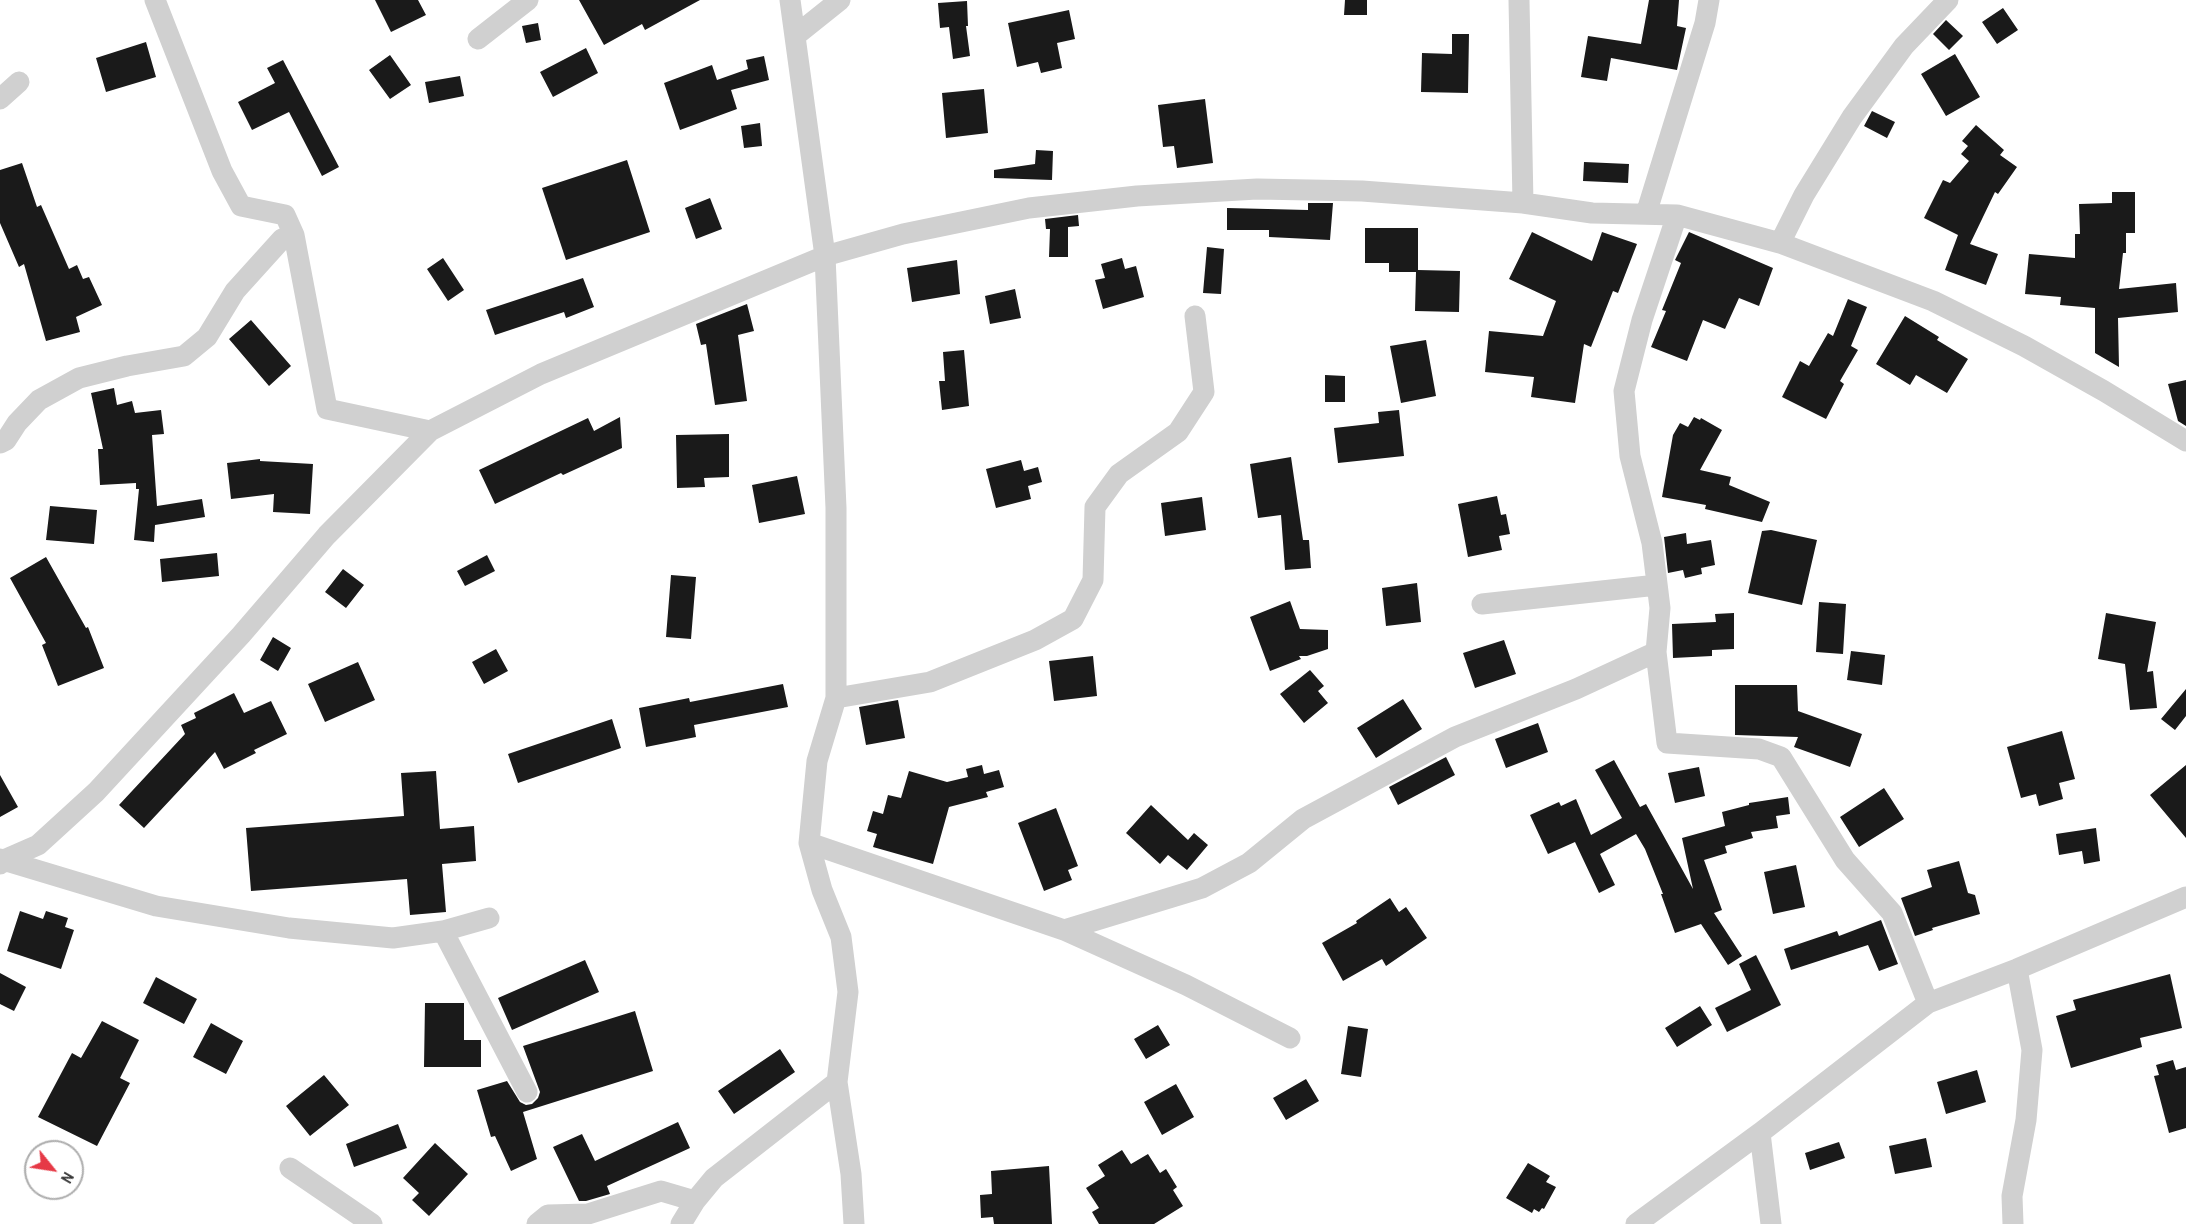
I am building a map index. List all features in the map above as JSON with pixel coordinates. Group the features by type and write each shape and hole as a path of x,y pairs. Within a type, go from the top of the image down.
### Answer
{"street":[{"path":"155,0 222,171 236,197 242,206 285,216 294,236 327,410 430,431"},
{"path":"478,39 528,0"},
{"path":"790,0 825,256 836,507 836,698 817,761 809,843 822,890 842,936 848,992 837,1082 851,1174 854,1224"},
{"path":"795,36 840,0"},
{"path":"1519,0 1523,203"},
{"path":"1646,214 1705,23 1709,0"},
{"path":"1780,243 1804,195 1852,117 1904,46 1948,0"},
{"path":"0,99 19,82"},
{"path":"2,861 38,845 96,792 241,635 327,535 430,431 541,374 825,256 903,234 1029,208 1137,196 1257,189 1362,191 1523,203 1592,213 1677,215 1780,243 1933,302 2024,346 2186,441"},
{"path":"1677,215 1642,320 1624,391 1630,456 1652,543 1660,608 1656,652 1667,742 1759,749 1781,757 1845,860 1892,913 1928,1003"},
{"path":"0,443 6,440 17,423 39,400 79,378 126,366 184,356 207,337 235,291 282,239 294,236"},
{"path":"836,698 930,682 1035,640 1073,619 1093,579 1095,507 1119,474 1178,432 1204,392 1195,316"},
{"path":"1482,604 1657,585"},
{"path":"1064,930 1202,888 1249,863 1303,819 1455,737 1576,689 1656,652"},
{"path":"809,843 1064,930 1186,985 1290,1038"},
{"path":"2,861 156,906 288,928 393,938 443,931 489,918"},
{"path":"1636,1224 1760,1133 1928,1003 2017,969 2186,897"},
{"path":"443,931 527,1092"},
{"path":"2013,1224 2012,1196 2026,1120 2032,1050 2017,969"},
{"path":"681,1224 694,1201 714,1178 837,1082"},
{"path":"1760,1133 1771,1224"},
{"path":"290,1168 372,1224"},
{"path":"537,1224 548,1215 588,1215 661,1191 694,1201"}],"building":[{"path":"375,0 418,0 426,15 391,32"},
{"path":"579,0 700,0 645,30 642,24 604,45"},
{"path":"1345,0 1367,0 1367,15 1344,15"},
{"path":"1649,0 1679,0 1677,26 1686,28 1677,70 1611,58 1607,81 1581,77 1588,36 1641,44"},
{"path":"967,1 968,26 966,26 970,56 953,59 949,27 940,28 938,3"},
{"path":"2003,8 2018,30 1997,44 1982,22"},
{"path":"1069,10 1075,39 1057,43 1062,68 1041,73 1038,62 1017,67 1008,23"},
{"path":"1946,20 1963,36 1949,50 1933,34"},
{"path":"538,23 541,40 526,43 522,26"},
{"path":"1452,34 1469,34 1468,93 1421,92 1422,53 1452,54"},
{"path":"146,42 156,77 106,92 96,58"},
{"path":"586,48 598,73 553,97 540,72"},
{"path":"1955,54 1980,97 1946,116 1921,74"},
{"path":"390,55 411,85 390,99 369,70"},
{"path":"764,56 769,80 731,90 737,109 680,130 664,83 712,65 717,80 748,69 746,60"},
{"path":"283,60 339,167 322,176 289,112 252,130 238,102 275,83 267,68"},
{"path":"460,76 464,96 429,103 425,82"},
{"path":"984,89 988,133 946,138 942,93"},
{"path":"1205,99 1213,163 1177,168 1174,146 1163,147 1158,105"},
{"path":"1872,111 1895,122 1887,138 1864,126"},
{"path":"760,123 762,146 744,148 741,126"},
{"path":"1976,125 2004,150 2000,155 2017,167 1998,194 1995,192 1970,244 1998,254 1986,285 1945,270 1958,235 1924,218 1943,180 1950,183 1969,161 1961,154 1968,146 1962,141"},
{"path":"1036,150 1053,151 1052,180 994,178 994,170 1035,164"},
{"path":"627,160 650,232 566,260 542,188"},
{"path":"1584,162 1629,164 1628,183 1583,181"},
{"path":"22,163 37,207 41,205 69,269 77,265 83,279 89,277 102,305 76,317 80,332 46,341 24,264 19,267 0,223 0,170"},
{"path":"2112,192 2135,192 2135,233 2126,233 2126,253 2123,253 2119,289 2176,283 2178,312 2118,318 2119,367 2095,353 2095,308 2060,305 2061,297 2025,294 2029,254 2075,258 2075,234 2080,234 2079,204 2112,203"},
{"path":"710,198 722,229 696,239 685,208"},
{"path":"1308,203 1333,203 1330,240 1269,237 1269,230 1227,230 1227,208 1308,210"},
{"path":"1078,215 1079,226 1068,227 1068,257 1049,257 1050,229 1046,229 1045,219"},
{"path":"1365,228 1418,228 1418,270 1460,271 1459,312 1415,311 1416,272 1389,272 1389,263 1365,263"},
{"path":"1532,232 1592,261 1602,232 1637,244 1618,293 1613,291 1591,347 1584,344 1575,403 1531,397 1534,377 1485,372 1489,331 1543,336 1556,301 1509,279"},
{"path":"1689,232 1773,268 1759,306 1739,298 1725,329 1703,320 1687,361 1651,347 1666,311 1662,310 1681,263 1675,260"},
{"path":"1207,247 1224,249 1221,294 1203,293"},
{"path":"443,258 464,290 448,301 427,269"},
{"path":"1122,258 1125,269 1136,266 1144,297 1103,309 1095,280 1105,278 1101,264"},
{"path":"957,260 960,294 912,302 907,268"},
{"path":"583,278 594,307 566,318 564,312 495,335 486,310"},
{"path":"1015,289 1021,318 990,324 985,296"},
{"path":"1848,299 1867,307 1851,346 1858,350 1840,381 1844,384 1826,419 1782,397 1800,361 1809,366 1828,333 1833,336"},
{"path":"747,304 754,331 738,335 747,401 715,405 706,344 701,345 696,324"},
{"path":"1905,316 1939,337 1937,340 1968,359 1947,393 1916,375 1910,385 1876,364"},
{"path":"251,320 291,366 269,386 229,339"},
{"path":"1426,340 1436,396 1401,403 1390,346"},
{"path":"964,350 969,406 942,410 939,381 945,381 943,352"},
{"path":"1325,375 1345,376 1345,402 1325,402"},
{"path":"2186,380 2186,426 2178,421 2168,384"},
{"path":"114,388 117,405 132,401 135,413 161,410 164,434 152,435 157,506 202,499 205,517 155,525 154,542 134,540 139,489 136,489 136,483 100,485 98,449 103,449 91,393"},
{"path":"1399,410 1404,456 1338,463 1334,428 1379,423 1378,412"},
{"path":"620,417 622,448 495,504 479,470 588,418 594,431"},
{"path":"1694,417 1700,420 1701,418 1722,430 1700,470 1731,477 1729,485 1770,502 1762,522 1705,509 1706,505 1662,497 1673,435 1680,423 1688,427"},
{"path":"729,434 729,477 704,478 705,487 677,488 676,435"},
{"path":"1291,457 1303,540 1309,540 1311,568 1285,570 1281,515 1258,518 1250,464"},
{"path":"260,459 260,461 313,464 310,514 273,512 274,494 231,499 227,463"},
{"path":"1021,460 1024,471 1038,467 1042,482 1028,486 1031,499 996,508 986,469"},
{"path":"797,476 805,514 759,523 752,485"},
{"path":"1497,496 1501,515 1506,514 1510,534 1499,536 1502,550 1468,557 1458,504"},
{"path":"1202,497 1206,530 1165,536 1161,503"},
{"path":"50,506 97,510 94,544 46,540"},
{"path":"1771,530 1817,540 1802,605 1748,593 1762,531"},
{"path":"1686,533 1687,544 1711,540 1715,565 1701,568 1702,574 1685,578 1683,570 1668,573 1664,537"},
{"path":"217,553 219,576 162,582 160,559"},
{"path":"487,555 495,571 465,586 457,571"},
{"path":"46,557 86,628 88,627 104,668 58,686 42,645 46,643 10,578"},
{"path":"343,569 364,585 346,608 325,592"},
{"path":"671,575 696,577 691,639 666,637"},
{"path":"1417,583 1421,622 1386,626 1382,588"},
{"path":"1290,601 1300,629 1328,630 1328,649 1307,656 1299,656 1301,659 1270,671 1250,617"},
{"path":"1819,602 1846,604 1843,654 1816,652"},
{"path":"1734,613 1734,649 1712,650 1712,656 1673,658 1672,624 1716,622 1715,614"},
{"path":"2106,613 2156,622 2147,672 2153,671 2157,708 2130,710 2125,664 2098,659"},
{"path":"273,637 291,648 278,671 260,660"},
{"path":"1504,640 1516,674 1475,688 1463,653"},
{"path":"496,649 508,671 484,684 472,662"},
{"path":"1851,651 1885,655 1882,685 1847,680"},
{"path":"1093,656 1097,696 1054,701 1049,661"},
{"path":"358,662 375,700 325,722 308,684"},
{"path":"1310,670 1324,686 1318,691 1328,703 1304,723 1280,694"},
{"path":"783,684 788,707 694,725 696,737 646,747 639,708 689,698 690,702"},
{"path":"1735,685 1797,685 1798,711 1862,734 1850,767 1794,747 1798,737 1735,735"},
{"path":"2186,689 2186,716 2175,730 2161,719"},
{"path":"234,693 244,713 271,701 287,734 254,750 256,753 224,769 215,752 144,828 119,805 185,734 181,725 196,718 194,713"},
{"path":"1403,699 1422,729 1376,758 1357,728"},
{"path":"898,700 905,738 866,745 859,707"},
{"path":"612,719 621,748 518,783 508,754"},
{"path":"1538,723 1548,752 1506,768 1495,739"},
{"path":"2062,731 2075,779 2059,783 2063,799 2039,806 2036,794 2021,798 2007,747"},
{"path":"1446,757 1455,775 1398,805 1389,787"},
{"path":"1614,760 1640,807 1646,804 1693,889 1682,838 1725,826 1722,812 1749,805 1749,803 1788,797 1790,814 1776,816 1778,828 1751,832 1753,838 1725,846 1727,853 1704,860 1722,910 1714,913 1742,956 1728,965 1701,924 1675,933 1661,894 1663,894 1645,849 1636,834 1600,854 1615,885 1599,893 1575,842 1548,854 1530,815 1559,802 1561,806 1576,799 1591,835 1622,818 1595,770"},
{"path":"982,765 984,774 999,770 1004,787 986,792 988,797 949,807 933,864 873,847 877,834 867,831 873,811 883,814 888,795 901,798 909,771 947,782 968,777 966,769"},
{"path":"2186,765 2186,838 2150,795"},
{"path":"1699,767 1705,796 1675,803 1668,773"},
{"path":"436,771 440,829 474,826 476,861 442,864 446,912 410,915 407,879 251,891 246,828 404,816 401,773"},
{"path":"0,775 18,807 0,817"},
{"path":"1884,788 1904,819 1859,847 1840,817"},
{"path":"1151,805 1188,840 1194,833 1208,845 1187,870 1168,855 1160,864 1126,833"},
{"path":"1056,808 1078,866 1068,870 1072,880 1044,891 1018,823"},
{"path":"2096,828 2100,861 2084,864 2082,851 2059,855 2056,834"},
{"path":"1959,861 1968,893 1975,895 1980,914 1932,928 1933,930 1915,936 1901,898 1932,887 1927,870"},
{"path":"1796,865 1805,907 1773,914 1764,872"},
{"path":"1390,898 1399,912 1406,907 1427,938 1386,966 1382,959 1343,981 1322,943 1357,923 1356,921"},
{"path":"20,911 43,919 46,911 68,918 65,927 74,930 61,969 7,951"},
{"path":"1881,920 1898,964 1879,971 1868,945 1791,970 1784,949 1837,931 1839,936"},
{"path":"1756,955 1781,1005 1727,1032 1715,1008 1751,990 1739,964"},
{"path":"585,960 599,992 512,1030 498,998"},
{"path":"0,973 26,987 14,1011 0,1004"},
{"path":"2170,974 2182,1028 2140,1038 2142,1047 2071,1068 2056,1016 2076,1010 2073,1000"},
{"path":"156,977 197,999 184,1024 143,1003"},
{"path":"425,1003 464,1003 464,1040 481,1040 481,1067 424,1067"},
{"path":"1700,1006 1712,1025 1677,1047 1665,1028"},
{"path":"635,1011 653,1071 523,1112 537,1159 511,1171 495,1136 491,1137 477,1090 507,1081 520,1102 526,1105 532,1104 540,1092 523,1046"},
{"path":"102,1021 139,1040 120,1078 130,1083 97,1146 38,1117 72,1053 81,1058"},
{"path":"211,1023 243,1041 226,1074 193,1057"},
{"path":"1158,1025 1170,1045 1146,1059 1134,1039"},
{"path":"1348,1026 1368,1029 1361,1077 1341,1074"},
{"path":"780,1049 795,1072 734,1114 718,1091"},
{"path":"2173,1060 2176,1070 2186,1067 2186,1128 2169,1133 2154,1076 2159,1075 2156,1065"},
{"path":"1977,1070 1986,1102 1946,1114 1937,1082"},
{"path":"324,1075 349,1105 310,1136 286,1106"},
{"path":"1306,1079 1319,1101 1286,1120 1273,1098"},
{"path":"1176,1084 1194,1117 1162,1135 1144,1102"},
{"path":"678,1122 690,1148 607,1186 610,1194 586,1201 579,1201 553,1147 582,1134 595,1161"},
{"path":"398,1124 407,1148 354,1167 346,1144"},
{"path":"1926,1138 1932,1167 1895,1174 1889,1146"},
{"path":"1839,1142 1845,1158 1810,1170 1805,1153"},
{"path":"435,1143 468,1174 429,1216 412,1200 419,1193 403,1178"},
{"path":"1122,1150 1131,1164 1148,1154 1160,1173 1166,1169 1177,1187 1173,1190 1183,1206 1154,1224 1099,1224 1092,1212 1099,1208 1086,1188 1105,1176 1098,1165"},
{"path":"1528,1163 1550,1176 1546,1182 1556,1187 1544,1209 1542,1208 1539,1212 1534,1209 1532,1213 1506,1198"},
{"path":"1049,1166 1052,1224 994,1224 993,1217 981,1218 980,1195 992,1194 991,1171"}]}
